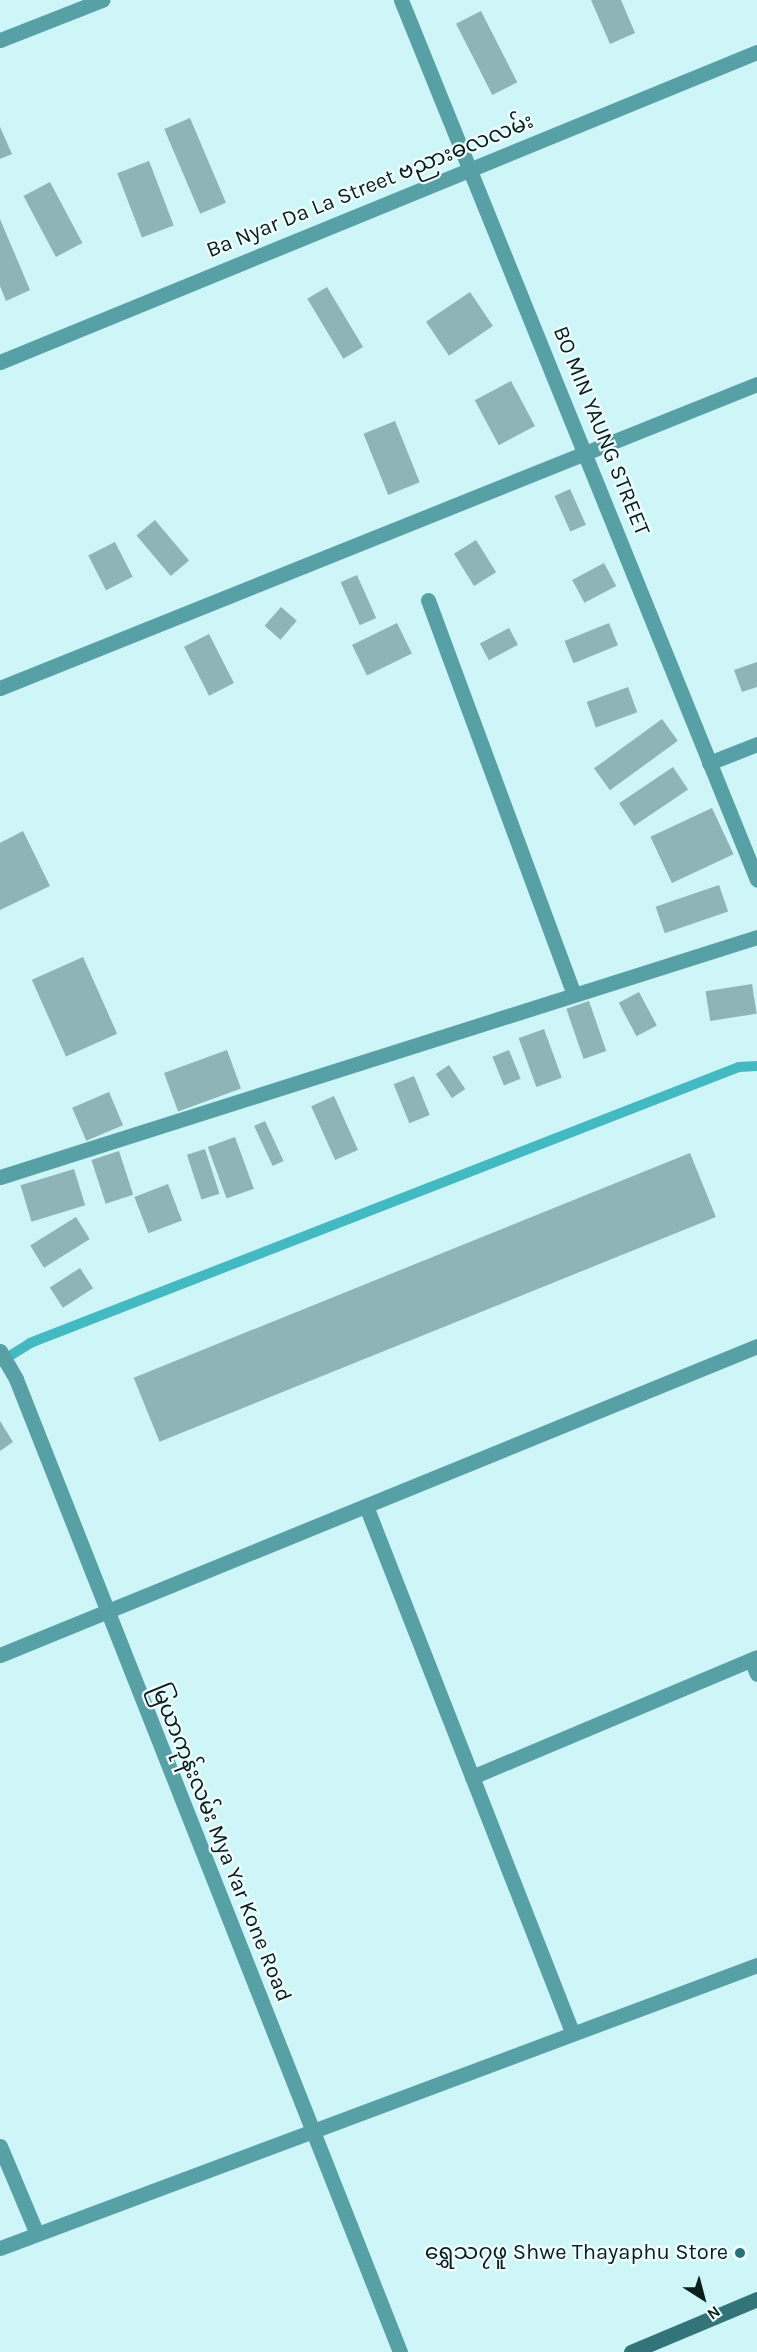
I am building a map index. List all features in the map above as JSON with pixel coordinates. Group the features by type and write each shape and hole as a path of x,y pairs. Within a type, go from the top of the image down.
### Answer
{"street":[{"name":"BO MIN YAUNG STREET","path":"401,0 473,168 757,880"},
{"path":"0,40 93,2"},
{"name":"Ba Nyar Da La Street ဗညားဓလလမ်း","path":"0,362 757,52"},
{"path":"0,688 757,384"},
{"path":"428,600 574,994"},
{"path":"709,763 757,744"},
{"path":"0,1177 757,937"},
{"path":"0,1655 757,1346"},
{"name":"မြယာကုန်းလမ်း Mya Yar Kone Road","path":"0,1351 16,1379 104,1613 400,2352"},
{"path":"366,1506 572,2032"},
{"path":"472,1777 755,1664"},
{"path":"0,2248 311,2128 757,1965"},
{"path":"0,2146 37,2234"},
{"path":"631,2352 757,2299"}],"building":[{"path":"591,0 621,0 635,33 610,44"},
{"path":"481,11 517,82 492,95 456,24"},
{"path":"190,118 226,203 200,214 164,129"},
{"path":"0,127 12,154 0,159"},
{"path":"149,161 174,225 142,238 117,173"},
{"path":"50,182 82,243 56,257 24,196"},
{"path":"0,219 30,290 6,301 0,286"},
{"path":"327,287 363,347 343,359 307,299"},
{"path":"470,292 493,326 449,356 426,322"},
{"path":"511,381 535,426 499,445 475,400"},
{"path":"395,421 420,482 388,495 363,434"},
{"path":"570,489 586,525 570,532 554,496"},
{"path":"155,520 189,561 171,576 137,535"},
{"path":"476,540 496,572 474,586 454,554"},
{"path":"115,542 133,577 106,590 88,556"},
{"path":"604,563 616,586 584,603 572,580"},
{"path":"357,575 376,618 360,625 341,582"},
{"path":"281,607 297,621 280,640 265,626"},
{"path":"397,623 412,654 367,675 352,645"},
{"path":"609,623 618,645 573,663 564,641"},
{"path":"509,628 518,645 489,660 480,643"},
{"path":"209,634 234,683 209,696 184,647"},
{"path":"757,662 757,687 742,692 734,670"},
{"path":"628,687 637,712 596,727 587,702"},
{"path":"662,719 678,741 610,790 594,768"},
{"path":"673,767 688,789 634,826 619,803"},
{"path":"712,808 734,854 672,883 650,837"},
{"path":"23,831 50,886 0,910 0,843"},
{"path":"719,885 728,911 665,933 656,907"},
{"path":"83,957 117,1034 66,1057 32,980"},
{"path":"752,984 757,1014 710,1021 706,991"},
{"path":"639,992 657,1026 637,1036 619,1003"},
{"path":"589,1001 606,1051 584,1059 566,1009"},
{"path":"544,1029 562,1078 536,1087 519,1038"},
{"path":"227,1050 241,1089 178,1111 164,1073"},
{"path":"509,1050 521,1079 504,1085 492,1057"},
{"path":"449,1065 465,1089 452,1098 436,1074"},
{"path":"414,1076 430,1115 409,1123 394,1084"},
{"path":"109,1092 123,1125 86,1141 72,1108"},
{"path":"334,1096 358,1150 335,1160 311,1106"},
{"path":"265,1121 284,1161 273,1166 254,1126"},
{"path":"235,1137 254,1189 227,1199 208,1147"},
{"path":"205,1149 220,1194 201,1200 187,1155"},
{"path":"119,1151 133,1195 106,1204 91,1160"},
{"path":"690,1153 716,1217 160,1442 134,1378"},
{"path":"74,1169 85,1205 32,1222 20,1185"},
{"path":"168,1184 182,1220 148,1233 134,1197"},
{"path":"76,1217 90,1239 44,1268 30,1246"},
{"path":"80,1268 93,1288 63,1308 50,1288"},
{"path":"0,1421 13,1442 0,1451"}],"waterway":[{"path":"0,1362 30,1343 739,1067 757,1066"}],"place":[{"name":"ရွှေသ၇ဖူ Shwe Thayaphu Store","path":"740,2253"}]}
